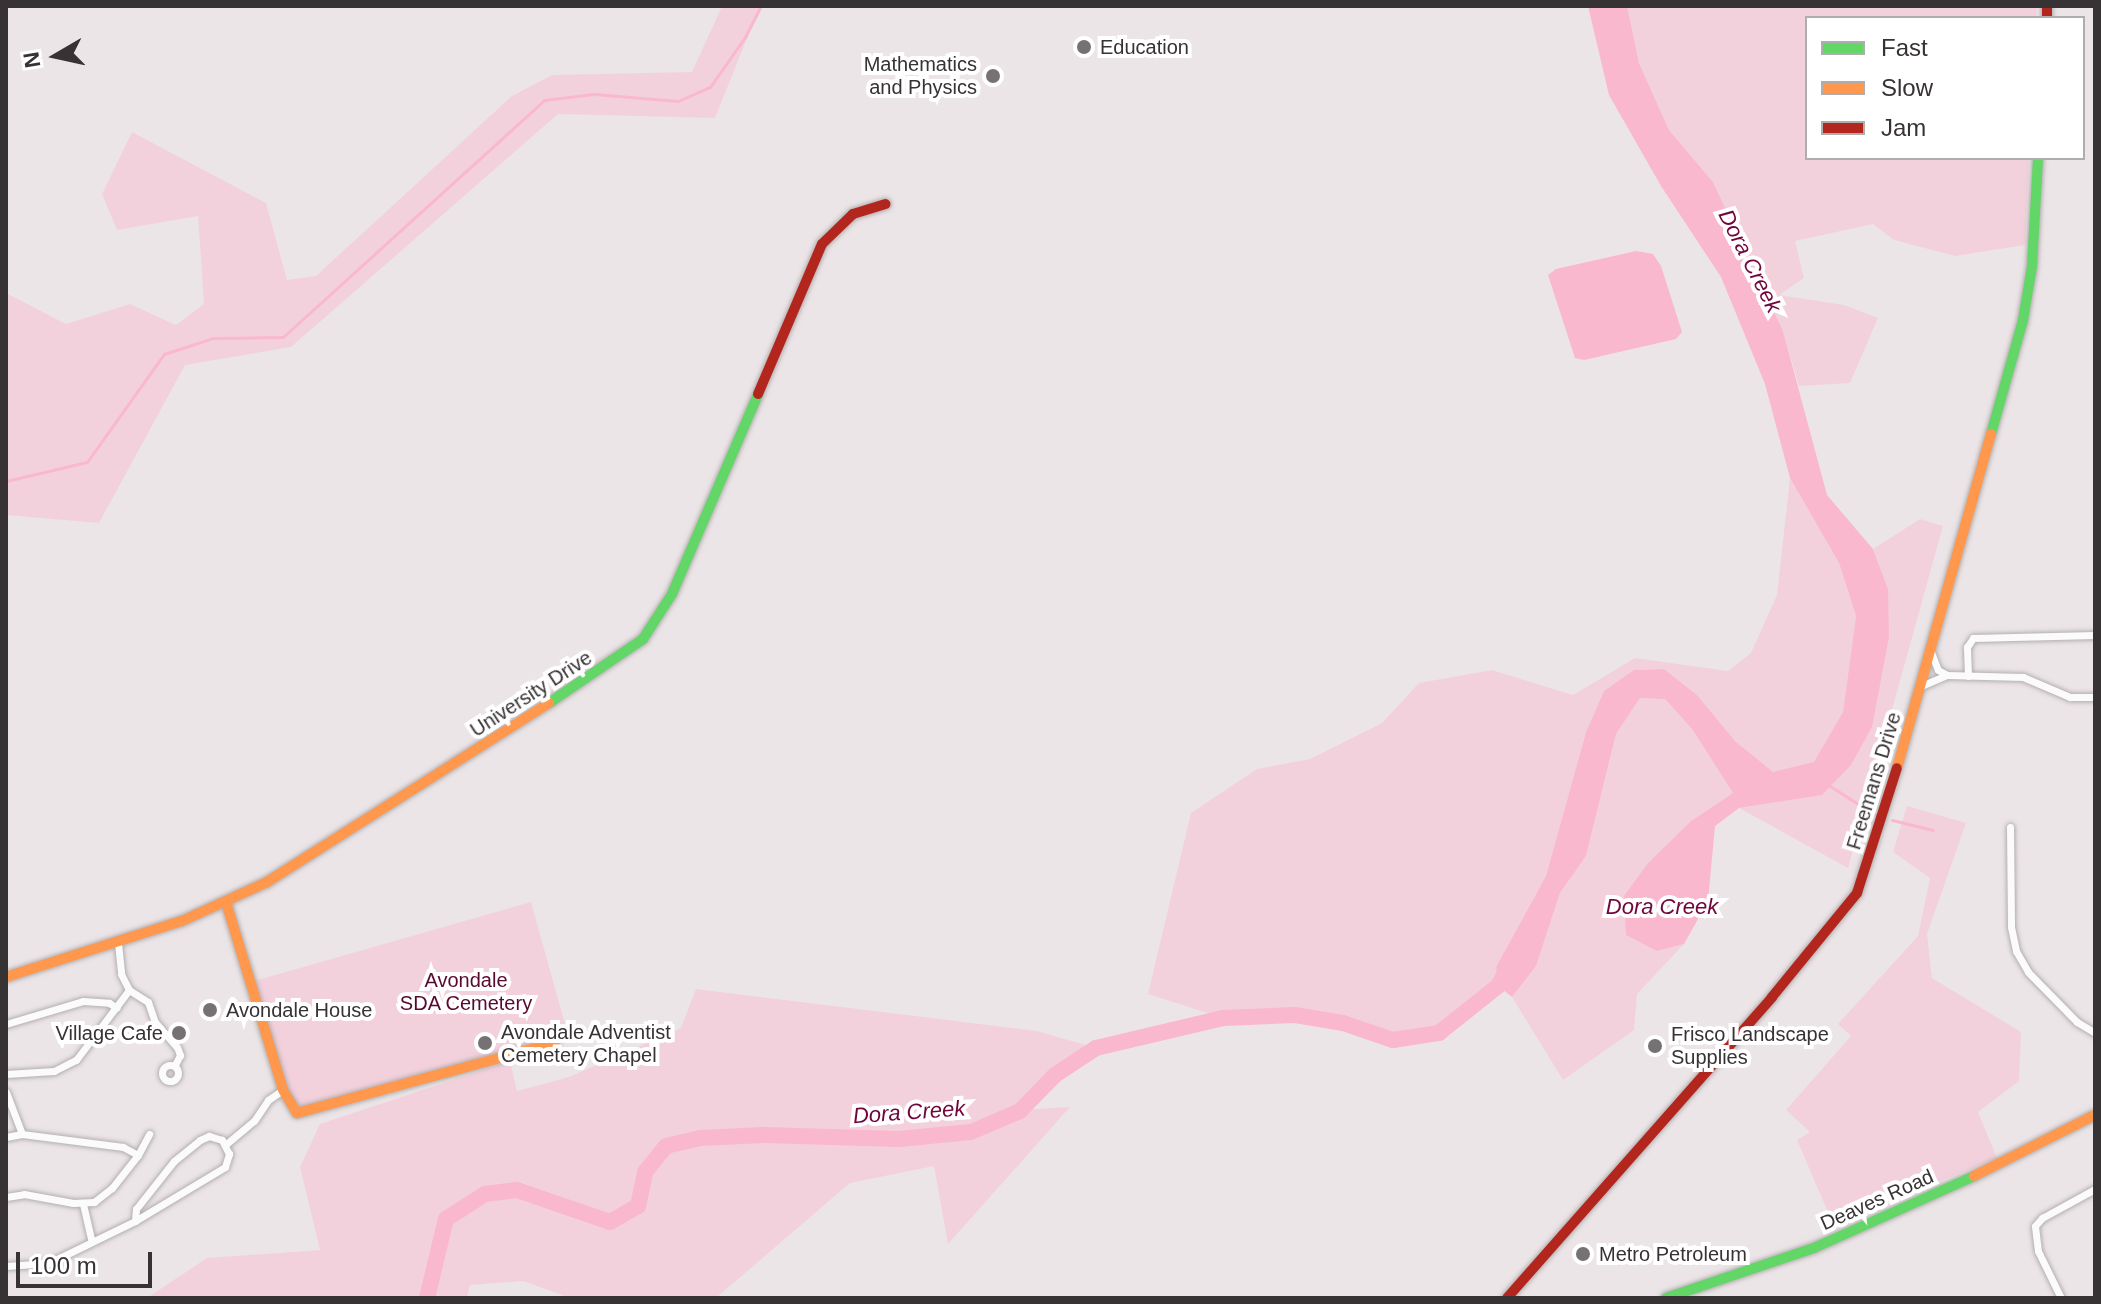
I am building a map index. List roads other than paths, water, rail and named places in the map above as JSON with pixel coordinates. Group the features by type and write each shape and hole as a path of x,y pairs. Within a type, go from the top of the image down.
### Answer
{"street":[{"name":"Freemans Drive","path":"1507,1298 1850,905 1882,823 2023,320 2032,266 2038,160"},
{"name":"University Drive","path":"6,977 118,943 226,902 313,855 528,718 643,639 672,594 822,244 853,214 886,204"},
{"path":"1968,676 1967,647 1973,638 2095,635"},
{"path":"1931,649 1938,670 1947,675"},
{"path":"1921,686 1947,675 2023,677 2070,697 2095,697"},
{"path":"2010,827 2011,927 2016,951 2028,972 2077,1022 2095,1033"},
{"path":"226,902 283,1090 292,1108 303,1113 555,1043"},
{"path":"118,943 122,952 121,974 129,990 148,1002 155,1022 177,1047 180,1055 175,1065"},
{"path":"6,1074 66,1067 83,1053 129,990"},
{"path":"6,1024 83,1001 109,1003 117,1008"},
{"path":"225,1145 254,1121 268,1100 283,1090"},
{"path":"6,1092 22,1134"},
{"name":"Deaves Road","path":"1666,1298 1702,1292 1826,1242 1966,1180 2095,1115"},
{"path":"6,1137 22,1134 123,1147 138,1155"},
{"path":"6,1197 24,1194 83,1204 101,1199 138,1155 149,1134"},
{"path":"6,1266 49,1263 135,1221 225,1167 229,1154 225,1145 209,1136 191,1145 174,1161 136,1209 135,1221"},
{"path":"2061,1298 2038,1251 2035,1226 2042,1218 2095,1189"},
{"path":"83,1204 91,1240"}],"water":[{"name":"Dora Creek","path":"1588,6 1627,6 1639,63 1669,130 1713,182 1783,331 1827,495 1873,549 1888,589 1889,637 1872,727 1851,765 1822,795 1739,808 1715,826 1708,901 1684,944 1657,951 1626,935 1624,896 1648,863 1691,821 1733,793 1692,729 1665,699 1640,698 1616,734 1586,856 1560,893 1536,966 1512,997 1498,986 1496,967 1546,876 1586,732 1604,691 1634,670 1664,669 1697,695 1735,741 1773,772 1814,762 1843,712 1856,616 1839,563 1790,478 1765,384 1721,277 1661,186 1609,95"},
{"path":"1636,251 1653,254 1661,266 1682,332 1676,339 1584,360 1575,358 1548,275 1556,269"}],"waterway":[{"path":"6,481 87,462 164,354 213,338 283,337 544,100 594,94 678,101 710,87 745,37 761,6"},
{"path":"1830,786 1877,816"},
{"path":"1892,820 1933,830"},
{"name":"Dora Creek","path":"427,1298 446,1219 485,1194 517,1190 610,1222 638,1206 645,1172 666,1146 701,1138 764,1135 899,1139 971,1132 1020,1111 1055,1075 1096,1048 1223,1018 1295,1015 1343,1023 1393,1040 1439,1033 1498,986 1509,966"}],"place":[{"name":"Education","path":"1084,47"},
{"name":"Mathematics and Physics","path":"993,76"},
{"name":"Avondale House","path":"210,1010"},
{"name":"Village Cafe","path":"179,1033"},
{"name":"Avondale Adventist Cemetery Chapel","path":"485,1043"},
{"name":"Frisco Landscape Supplies","path":"1655,1046"},
{"name":"Metro Petroleum","path":"1583,1254"}],"park label":[{"name":"Avondale SDA Cemetery","path":"466,992"}]}
